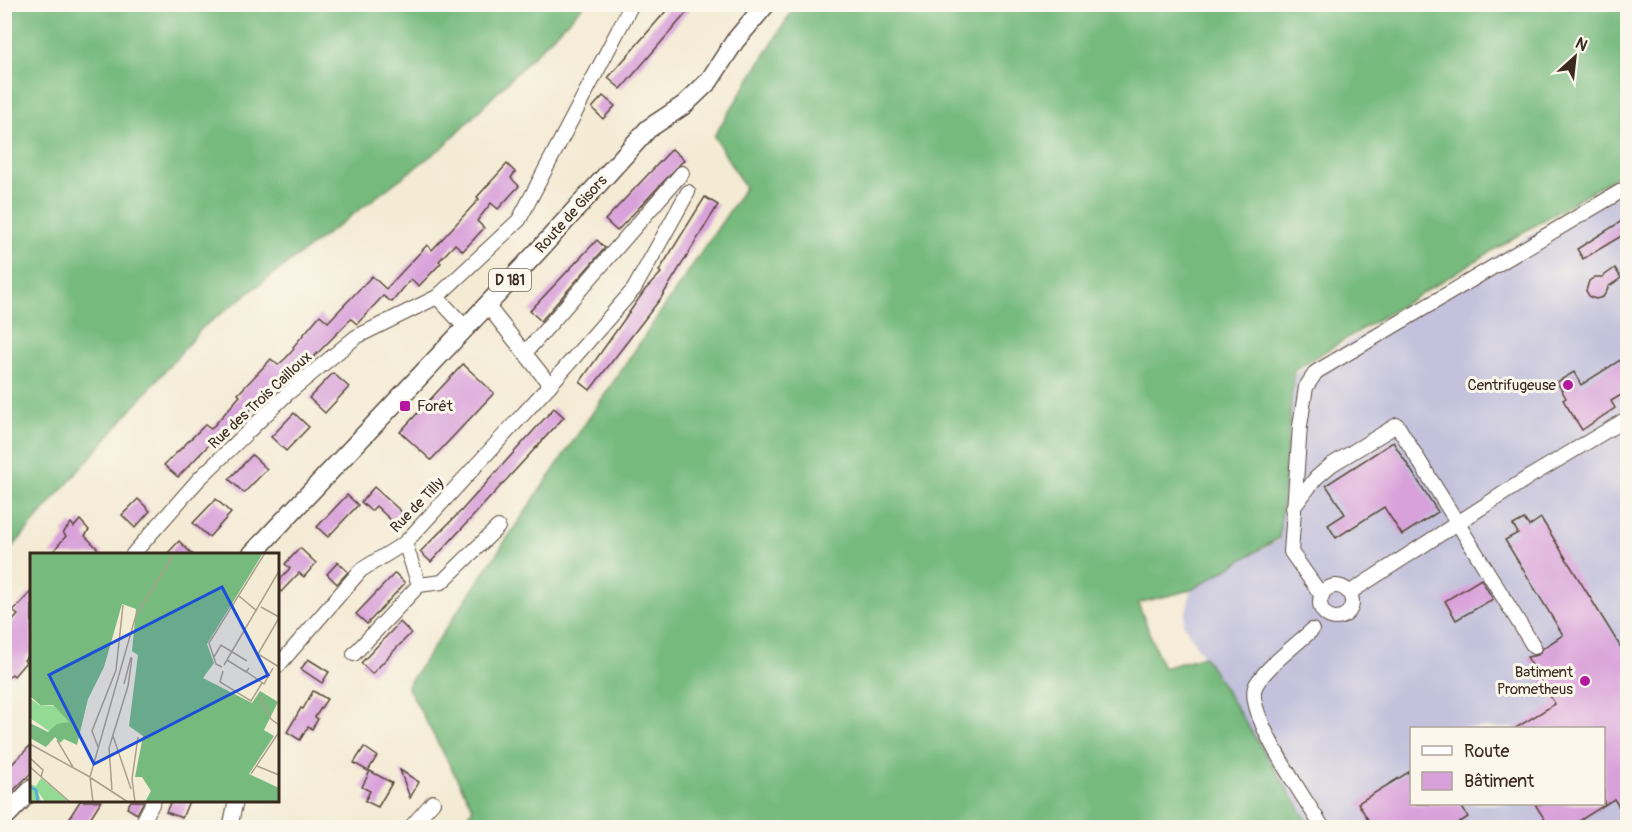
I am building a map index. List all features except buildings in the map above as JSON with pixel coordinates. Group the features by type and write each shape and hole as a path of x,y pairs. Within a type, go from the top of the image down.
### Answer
{"main road":[{"name":"Route de Gisors","path":"254,553 648,129 684,105 710,81 735,41 766,4"},
{"path":"4,818 30,791"}],"street":[{"name":"Rue des Trois Cailloux","path":"135,553 199,479 288,393 356,337 437,297 519,220 632,4"},
{"path":"525,353 682,173"},
{"path":"1322,596 1291,552 1300,426 1306,387 1316,372 1628,187"},
{"name":"Rue de Tilly","path":"279,665 361,570 405,543 550,385 634,289 688,192"},
{"path":"437,297 465,327"},
{"path":"486,304 550,385"},
{"path":"1349,593 1529,477 1628,418"},
{"path":"1293,508 1316,478 1331,465 1397,425 1534,647"},
{"path":"354,654 419,585 442,582 498,527"},
{"path":"405,543 419,585"},
{"path":"1336,586 1349,593 1352,601 1349,612 1342,617 1329,615 1321,604 1322,596 1327,590 1336,586"},
{"path":"1323,828 1264,731 1254,703 1255,686 1273,666 1329,615"},
{"path":"140,828 153,802"},
{"path":"230,828 236,802"},
{"path":"410,828 433,802"}],"shaded area":[{"path":"1627,178 1627,827 1311,827 1183,624 1192,588 1279,540 1295,374"}],"green space":[{"path":"5,4 584,5 444,146 202,328 5,556"},
{"path":"796,5 1627,5 1627,170 1294,370 1279,538 1191,590 1138,603 1163,668 1204,656 1311,827 459,827 473,808 407,686 745,188 714,136"}],"place":[{"name":"Centrifugeuse","path":"1568,385"},
{"name":"Forêt","path":"405,406"},
{"name":"Batiment Prometheus","path":"1585,681"}]}
